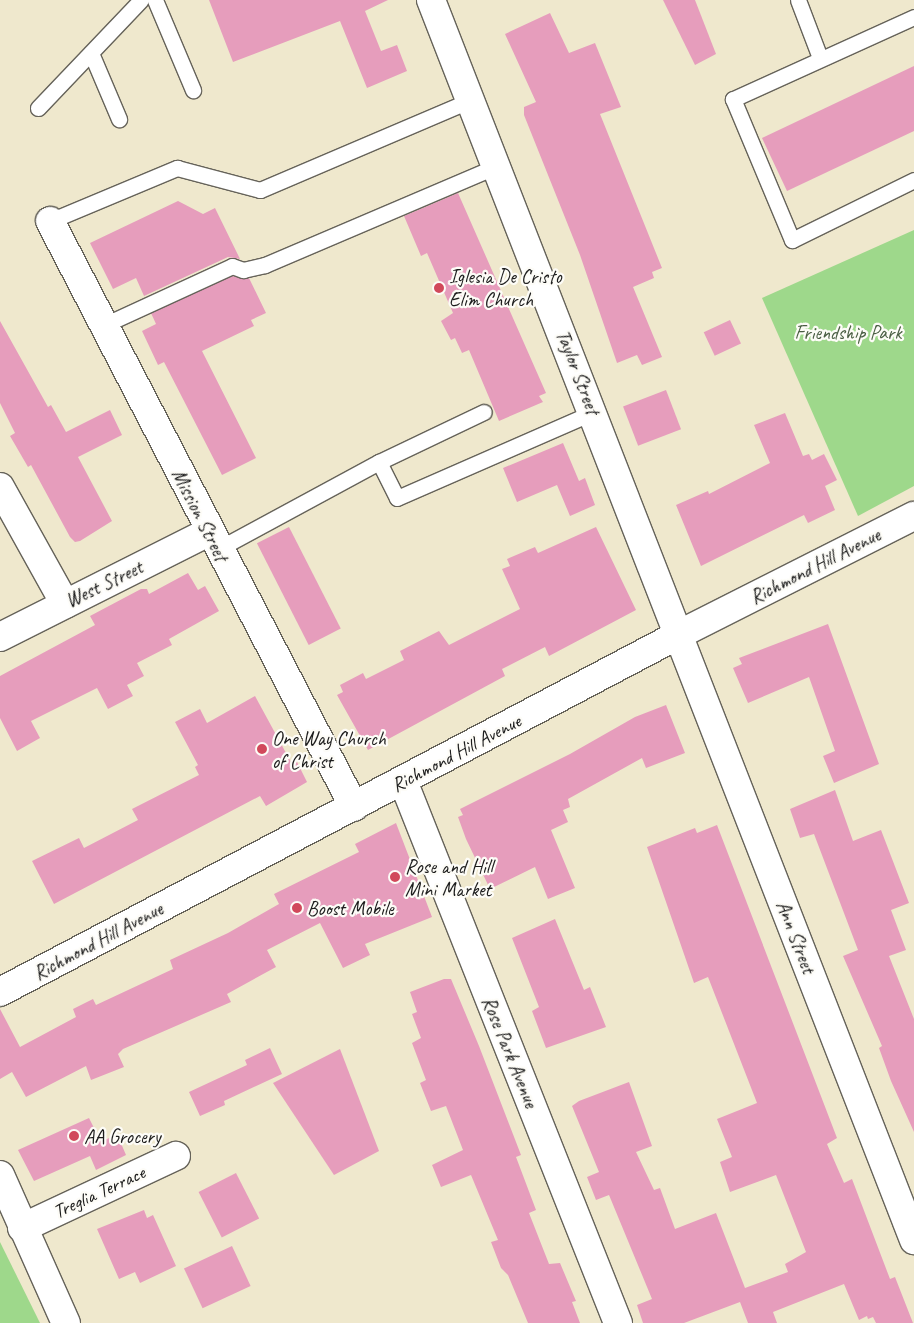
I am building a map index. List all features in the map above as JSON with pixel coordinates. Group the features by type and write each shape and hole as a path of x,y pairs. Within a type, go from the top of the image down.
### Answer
{"street":[{"name":"Taylor Street","path":"433,1 680,634"},
{"name":"Mission Street","path":"50,220 214,541 354,807"},
{"path":"2,497 65,604"},
{"name":"Richmond Hill Avenue","path":"0,992 680,634 914,516"},
{"name":"West Street","path":"0,637 65,604 214,541"},
{"name":"Ann Street","path":"680,634 914,1240"},
{"name":"Rose Park Avenue","path":"403,781 618,1323"},
{"name":"Treglia Terrace","path":"22,1228 176,1156"},
{"path":"0,1175 66,1323"}],"lane":[{"path":"38,108 141,0"},
{"path":"155,0 193,90"},
{"path":"798,0 820,58"},
{"path":"914,17 733,99 792,240 914,180"},
{"path":"91,53 119,119"},
{"path":"50,220 177,168 260,190 471,100"},
{"path":"104,325 232,266 243,270 265,265 497,166"},
{"path":"214,541 484,412"},
{"path":"379,462 397,498 594,412"}],"green space":[{"name":"Friendship Park","path":"914,230 914,486 858,516 762,298"},
{"path":"0,1242 40,1323 0,1323"}],"building":[{"path":"209,0 388,0 365,11 381,51 397,45 407,71 367,88 340,21 233,62"},
{"path":"663,0 695,0 716,54 695,65"},
{"path":"550,13 569,53 595,43 621,107 600,114 662,268 652,272 654,278 633,287 662,357 642,365 637,355 617,363 580,255 524,115 524,107 536,102 505,34"},
{"path":"914,66 914,131 787,191 762,138"},
{"path":"458,193 546,393 539,396 543,402 499,421 469,350 462,353 455,338 451,340 441,321 453,313 427,253 421,256 404,216"},
{"path":"178,201 203,214 215,208 240,259 228,257 144,296 136,278 113,289 90,243"},
{"path":"232,276 249,278 266,313 251,320 254,326 202,351 256,458 222,475 164,362 158,365 142,331 156,324 151,313"},
{"path":"730,320 741,344 715,356 704,332"},
{"path":"0,321 48,407 51,405 66,432 110,410 122,435 78,457 112,521 80,541 75,542 70,537 31,465 28,467 10,436 15,433 0,403"},
{"path":"666,390 681,429 638,446 623,406"},
{"path":"785,413 803,456 809,454 812,460 824,454 837,480 825,486 835,510 808,523 804,515 701,566 676,505 708,491 709,494 770,463 754,425"},
{"path":"563,443 579,481 585,478 595,505 570,516 557,485 517,502 503,468"},
{"path":"289,527 341,629 309,645 257,543"},
{"path":"596,527 636,610 549,656 545,647 502,669 505,676 368,750 337,695 343,692 340,685 363,673 366,679 404,660 400,651 439,631 449,645 520,609 502,569 510,566 507,559 535,547 538,553"},
{"path":"188,573 198,590 205,586 219,611 169,639 172,645 137,663 144,676 127,685 133,696 108,709 97,688 31,721 40,738 17,751 0,718 0,676 95,625 90,616 141,589 147,589 149,594"},
{"path":"828,624 879,764 834,783 823,756 835,751 809,677 748,703 733,668 742,664 739,658"},
{"path":"255,696 292,764 297,762 307,782 266,806 260,796 54,904 32,861 79,838 84,848 138,820 132,809 199,775 195,767 198,765 175,722 200,709 207,723"},
{"path":"666,705 685,753 646,768 642,758 568,799 570,807 563,810 568,822 551,830 575,888 548,899 535,867 490,889 466,839 458,817 463,815 460,809 570,754 635,717"},
{"path":"835,790 853,841 881,830 909,903 891,910 906,950 889,956 914,1019 914,1132 891,1081 879,1048 882,1046 843,956 858,950 814,834 800,838 790,809"},
{"path":"396,823 432,917 365,944 370,955 343,968 320,923 267,950 276,967 227,994 231,1002 123,1049 118,1054 124,1067 91,1080 86,1066 26,1097 12,1072 0,1079 0,1009 20,1047 76,1017 73,1009 93,999 96,1005 173,969 170,960 228,933 279,904 274,894 359,852 355,844"},
{"path":"717,825 837,1138 827,1144 844,1183 852,1179 890,1279 895,1277 913,1323 876,1323 873,1317 868,1319 867,1316 859,1320 844,1284 773,1312 777,1323 748,1323 740,1302 684,1323 643,1323 637,1305 652,1299 609,1195 596,1200 587,1177 599,1172 572,1106 579,1101 629,1082 652,1146 636,1152 654,1190 660,1188 675,1229 716,1213 745,1288 788,1272 785,1264 806,1252 776,1175 730,1192 720,1162 732,1157 717,1119 757,1103 708,977 694,983 647,847 695,828 697,833"},
{"path":"555,919 584,990 590,987 606,1027 546,1048 532,1011 539,1007 512,938"},
{"path":"444,979 451,979 479,1046 521,1155 516,1157 536,1210 529,1213 549,1264 560,1263 576,1301 572,1302 580,1323 528,1323 508,1275 501,1268 491,1242 498,1240 471,1175 441,1187 432,1165 463,1150 446,1106 431,1111 420,1083 426,1080 412,1043 421,1038 412,1014 417,1012 410,992"},
{"path":"270,1048 282,1074 224,1101 225,1105 200,1116 189,1092 247,1065 245,1060"},
{"path":"340,1049 379,1151 334,1175 273,1083"},
{"name":"AA Grocery","path":"89,1118 101,1142 117,1134 126,1155 96,1170 90,1156 34,1181 18,1150"},
{"path":"236,1173 259,1218 222,1238 199,1192"},
{"path":"144,1210 147,1218 153,1215 176,1266 140,1283 135,1272 119,1279 97,1229"},
{"path":"232,1246 251,1286 203,1308 184,1268"}],"place":[{"name":"Iglesia De Cristo Elim Church","path":"439,288"},
{"name":"One Way Church of Christ","path":"262,749"},
{"name":"Rose and Hill Mini Market","path":"395,877"},
{"name":"Boost Mobile","path":"297,908"},
{"name":"AA Grocery","path":"74,1136"}]}
